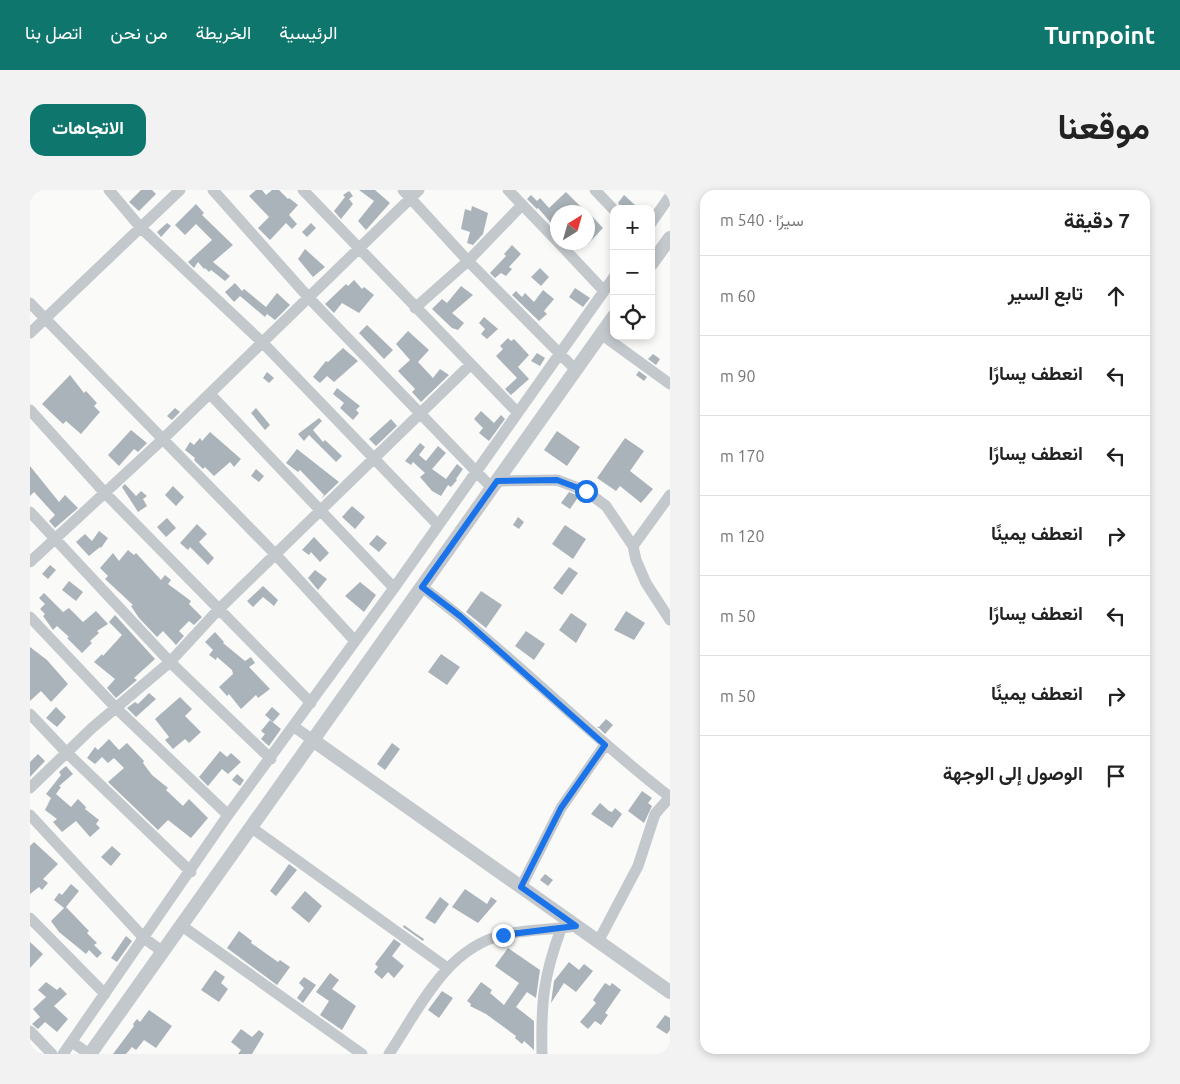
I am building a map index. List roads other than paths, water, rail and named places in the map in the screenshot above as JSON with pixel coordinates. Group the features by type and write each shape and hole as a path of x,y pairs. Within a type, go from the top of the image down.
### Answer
{"street":[{"path":"108,190 140,228 263,343 438,525"},
{"path":"30,333 180,190"},
{"path":"213,190 309,298 476,472 495,484 557,480 586,491 606,506 633,546 636,560 646,582 670,620"},
{"path":"302,190 518,413"},
{"path":"508,190 550,234"},
{"path":"595,190 610,206"},
{"path":"30,562 163,439 360,250 411,193 468,261 576,369"},
{"path":"655,217 670,196"},
{"path":"415,308 468,261 522,205"},
{"path":"655,254 670,238"},
{"path":"566,250 604,291"},
{"path":"62,1054 191,872 228,815 271,759 394,588 610,283"},
{"path":"30,303 275,554 355,641"},
{"path":"72,1042 90,1054 610,322"},
{"path":"601,334 670,384"},
{"path":"30,788 66,752 170,662 218,610 470,365"},
{"path":"210,394 394,588"},
{"path":"30,410 105,493 311,703"},
{"path":"633,546 670,495"},
{"path":"30,512 170,662 271,759"},
{"path":"422,587 460,616 605,745 670,797 655,814 638,866 598,942"},
{"path":"30,617 117,709 228,815"},
{"path":"30,714 66,752 191,872"},
{"path":"293,726 670,992"},
{"path":"521,887 561,808 605,745"},
{"path":"30,815 144,938 163,952"},
{"path":"252,828 446,967"},
{"path":"30,918 105,994"},
{"path":"182,926 347,1050 362,1054"},
{"path":"389,1054 446,967 469,950 503,935 576,926"},
{"path":"542,1054 541,1002 548,963 561,929"},
{"path":"30,1031 52,1054"}]}
